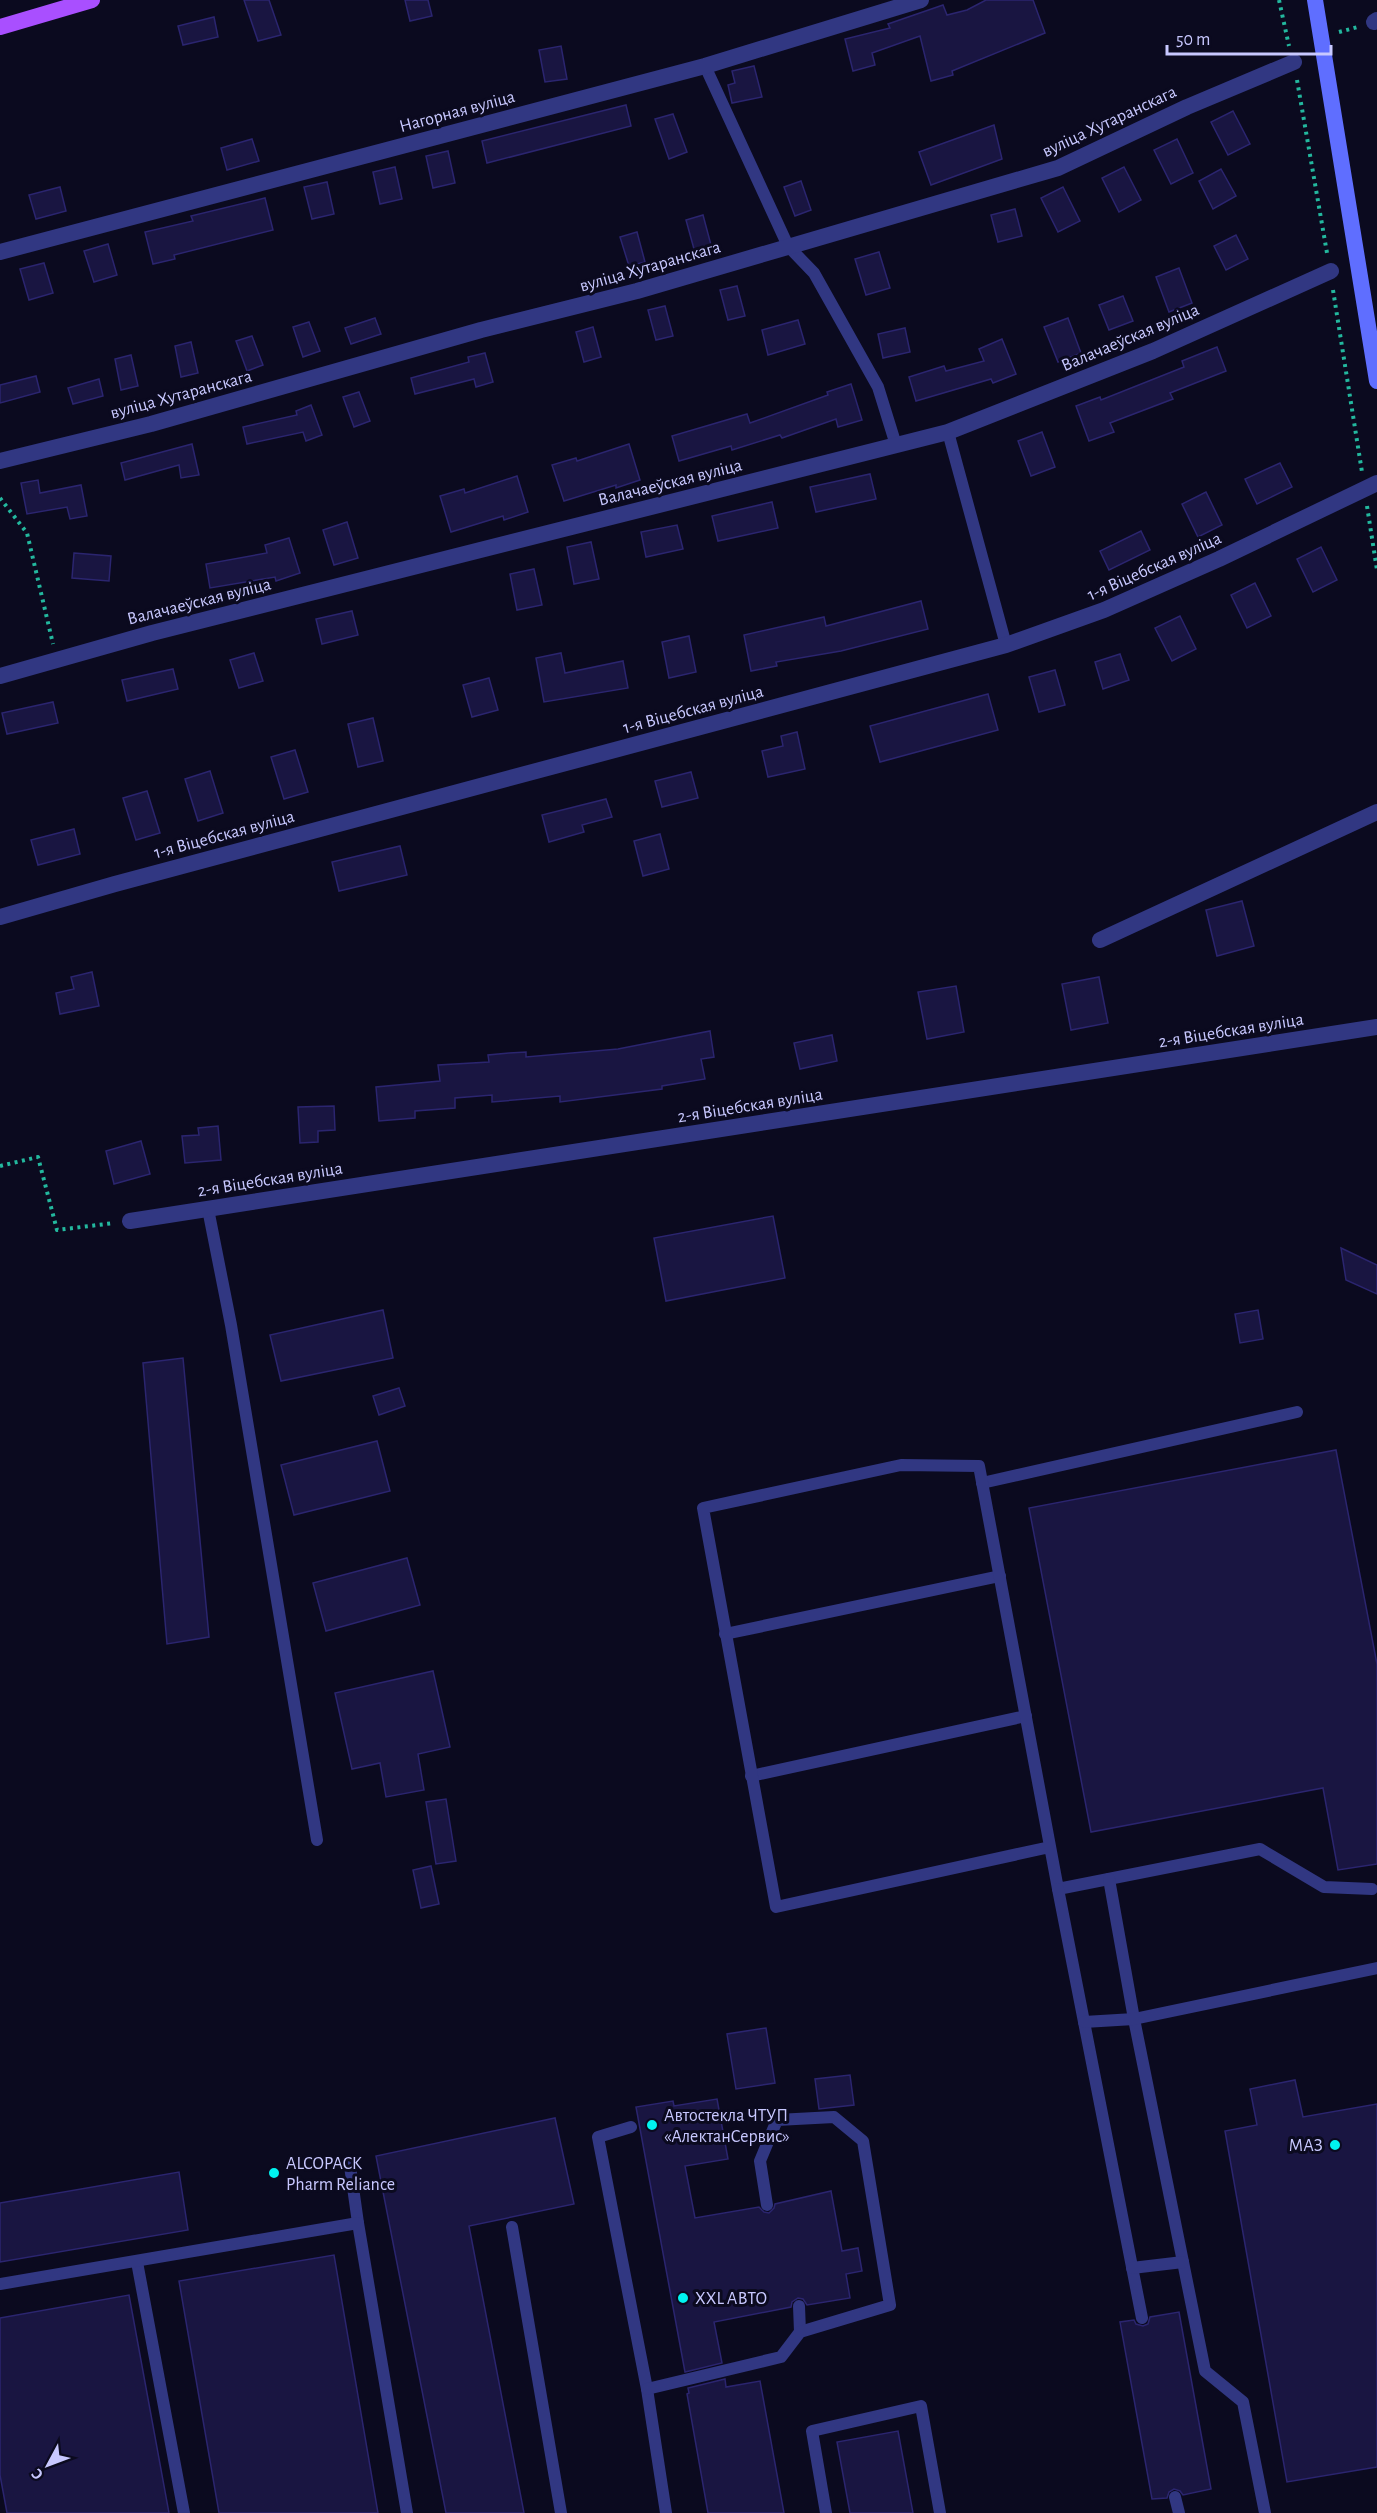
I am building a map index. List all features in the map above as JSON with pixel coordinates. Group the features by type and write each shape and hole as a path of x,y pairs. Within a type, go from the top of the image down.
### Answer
{"main road":[{"path":"0,27 92,0"},
{"path":"1315,0 1377,381"}],"street":[{"name":"Нагорная вуліца","path":"0,252 705,66 921,0"},
{"name":"вуліца Хутаранскага","path":"0,460 151,424 481,330 638,291 1058,168 1187,107 1294,62"},
{"name":"Валачаеўская вуліца","path":"0,676 152,633 948,432 1153,351 1330,271"},
{"name":"1-я Віцебская вуліца","path":"0,917 1006,645 1104,610 1219,559 1371,486"},
{"path":"1100,940 1377,812"},
{"name":"2-я Віцебская вуліца","path":"130,1221 1377,1027"}],"lane":[{"path":"705,66 788,246 814,273 878,387 896,446"},
{"path":"948,432 1006,645"},
{"path":"208,1209 231,1325 317,1839"},
{"path":"982,1483 1298,1412"},
{"path":"1050,1847 776,1907 703,1508 901,1465 979,1466 1142,2319"},
{"path":"725,1634 999,1576"},
{"path":"751,1776 1026,1716"},
{"path":"1058,1889 1260,1849 1324,1887 1372,1889"},
{"path":"1109,1879 1134,2019 1205,2371 1243,2402 1265,2513"},
{"path":"1084,2022 1134,2019 1377,1968"},
{"path":"647,2389 781,2357 800,2332 890,2305 863,2141 834,2117 777,2120 760,2161 767,2205"},
{"path":"631,2127 598,2137 647,2389 666,2513"},
{"path":"350,2166 407,2513"},
{"path":"0,2284 358,2223"},
{"path":"512,2227 561,2513"},
{"path":"137,2262 184,2513"},
{"path":"1132,2268 1183,2262"},
{"path":"799,2306 800,2332"},
{"path":"826,2513 812,2431 921,2406 940,2513"},
{"path":"1175,2497 1179,2513"}],"path":[{"path":"1279,0 1294,62 1330,271 1371,486 1377,570"},
{"path":"0,498 27,533 56,660"},
{"path":"0,1166 38,1157 57,1230 130,1221"}],"building":[{"path":"244,0 269,0 281,35 258,41"},
{"path":"405,0 428,0 432,16 410,21"},
{"path":"986,0 1033,0 1045,33 952,71 953,75 931,81 920,36 872,53 875,65 853,71 845,39 890,28 888,24 943,5 947,15 967,10"},
{"path":"214,17 218,37 183,45 178,26"},
{"path":"561,46 567,79 545,82 539,50"},
{"path":"754,66 762,97 732,103 728,85 735,83 732,71"},
{"path":"626,105 631,126 487,163 482,141"},
{"path":"1233,111 1250,144 1228,155 1211,122"},
{"path":"673,114 687,152 669,159 655,119"},
{"path":"994,125 1002,159 931,185 919,152"},
{"path":"252,139 259,161 227,170 221,148"},
{"path":"1177,139 1193,173 1171,184 1154,150"},
{"path":"448,151 455,183 433,188 426,156"},
{"path":"395,167 402,199 380,204 373,172"},
{"path":"1124,167 1141,200 1119,212 1102,178"},
{"path":"1221,169 1236,196 1213,209 1199,181"},
{"path":"801,181 811,210 795,216 784,187"},
{"path":"327,182 334,214 312,219 304,187"},
{"path":"60,187 66,211 36,219 29,195"},
{"path":"1063,187 1080,221 1058,232 1041,198"},
{"path":"265,198 273,230 174,255 175,259 153,264 145,232 193,221 191,216"},
{"path":"1015,209 1022,236 998,242 991,215"},
{"path":"703,215 711,245 694,249 686,220"},
{"path":"637,232 645,262 629,266 620,237"},
{"path":"1236,235 1248,259 1226,270 1214,246"},
{"path":"108,244 117,275 94,282 84,251"},
{"path":"879,252 890,288 866,295 855,259"},
{"path":"44,263 53,293 29,300 20,269"},
{"path":"1179,268 1192,303 1169,312 1156,277"},
{"path":"737,286 745,316 728,320 720,290"},
{"path":"1123,296 1133,321 1109,330 1099,305"},
{"path":"665,306 673,336 656,340 648,310"},
{"path":"375,318 381,334 351,344 345,328"},
{"path":"1068,318 1081,353 1058,362 1044,327"},
{"path":"798,320 805,344 768,355 762,330"},
{"path":"309,322 320,351 303,357 293,327"},
{"path":"593,327 601,357 584,362 576,332"},
{"path":"905,328 910,352 883,358 878,334"},
{"path":"252,336 263,365 247,371 236,341"},
{"path":"1002,339 1016,374 993,383 991,379 916,401 909,377 944,366 946,371 984,361 979,349"},
{"path":"191,342 198,373 181,377 175,346"},
{"path":"1217,347 1226,371 1170,393 1173,399 1110,423 1114,432 1089,441 1076,406 1100,397 1101,400 1184,367 1182,361"},
{"path":"485,353 493,382 476,387 474,379 415,394 411,378 469,362 468,357"},
{"path":"131,355 138,386 121,390 115,359"},
{"path":"36,376 40,392 0,403 0,385"},
{"path":"99,379 103,396 73,404 68,388"},
{"path":"851,384 862,420 838,427 836,419 782,438 780,435 732,450 731,446 679,461 672,436 747,414 750,423 828,395 827,392"},
{"path":"359,392 370,421 354,427 343,397"},
{"path":"311,405 322,435 306,441 303,432 247,444 243,427 297,415 296,411"},
{"path":"1042,432 1055,467 1031,476 1018,441"},
{"path":"192,444 199,475 181,478 179,465 125,480 121,463"},
{"path":"629,444 640,480 564,501 552,465 576,458 577,461"},
{"path":"1280,463 1292,487 1257,504 1245,479"},
{"path":"870,474 876,499 816,512 810,487"},
{"path":"517,476 528,512 504,520 503,516 451,532 440,496 464,489 465,493"},
{"path":"38,480 40,493 81,485 87,516 70,519 67,507 27,514 21,483"},
{"path":"1206,492 1222,525 1198,537 1182,504"},
{"path":"772,502 778,528 718,541 712,516"},
{"path":"347,522 358,558 334,565 323,530"},
{"path":"677,525 683,549 646,557 641,532"},
{"path":"1141,531 1150,550 1109,570 1100,551"},
{"path":"289,538 300,573 276,581 275,577 210,588 206,564 267,553 265,545"},
{"path":"591,542 599,579 574,584 567,547"},
{"path":"1321,547 1337,580 1313,592 1297,559"},
{"path":"74,553 111,556 109,581 72,578"},
{"path":"534,569 542,605 517,610 510,574"},
{"path":"1255,583 1271,616 1247,628 1231,595"},
{"path":"921,601 928,629 841,651 776,662 777,666 751,671 744,635 824,617 826,626"},
{"path":"352,611 358,635 322,644 316,619"},
{"path":"1180,616 1196,649 1172,661 1155,628"},
{"path":"689,636 696,672 669,678 662,642"},
{"path":"254,653 263,681 239,688 230,660"},
{"path":"561,653 565,673 623,661 628,688 544,702 536,658"},
{"path":"1120,654 1129,680 1103,689 1095,662"},
{"path":"173,669 178,689 127,701 122,680"},
{"path":"1055,670 1065,705 1039,712 1029,677"},
{"path":"489,678 498,710 472,717 463,685"},
{"path":"988,694 998,730 880,762 870,726"},
{"path":"53,702 58,723 7,734 2,713"},
{"path":"373,718 383,761 358,767 348,724"},
{"path":"797,732 805,769 768,777 762,751 783,746 781,736"},
{"path":"295,750 308,792 284,799 271,757"},
{"path":"210,771 223,813 198,821 185,779"},
{"path":"691,772 698,798 662,807 655,781"},
{"path":"147,791 160,833 136,840 123,798"},
{"path":"606,799 612,817 582,825 584,832 549,842 542,815"},
{"path":"74,829 80,854 38,865 31,840"},
{"path":"660,834 669,869 643,876 634,841"},
{"path":"400,846 407,875 339,891 332,862"},
{"path":"1242,901 1254,946 1217,956 1206,910"},
{"path":"92,972 99,1006 60,1014 56,993 74,989 71,977"},
{"path":"1099,977 1108,1023 1071,1030 1062,984"},
{"path":"956,986 964,1032 927,1039 918,992"},
{"path":"710,1031 714,1057 701,1059 705,1079 662,1086 662,1089 560,1102 560,1096 492,1102 492,1095 455,1098 455,1108 415,1111 415,1118 379,1121 376,1087 440,1081 438,1065 489,1062 488,1055 509,1053 526,1052 526,1057 618,1049"},
{"path":"832,1035 837,1061 800,1069 794,1043"},
{"path":"334,1106 335,1130 318,1131 318,1142 300,1143 298,1107"},
{"path":"218,1126 221,1160 185,1163 182,1136 199,1135 198,1128"},
{"path":"141,1141 150,1174 114,1184 106,1151"},
{"path":"773,1216 785,1278 666,1301 654,1238"},
{"path":"1341,1248 1377,1265 1377,1294 1346,1280"},
{"path":"383,1310 393,1358 281,1381 270,1335"},
{"path":"1258,1310 1263,1339 1240,1343 1235,1314"},
{"path":"183,1358 209,1637 167,1644 143,1363"},
{"path":"399,1388 405,1406 379,1415 373,1396"},
{"path":"377,1441 390,1491 294,1515 281,1465"},
{"path":"1336,1450 1377,1664 1377,1864 1338,1870 1323,1788 1091,1832 1029,1508"},
{"path":"407,1558 420,1605 326,1631 313,1583"},
{"path":"433,1671 450,1747 418,1754 424,1790 386,1797 380,1763 352,1769 335,1693"},
{"path":"446,1799 456,1861 436,1864 426,1802"},
{"path":"431,1866 439,1904 421,1908 413,1870"},
{"path":"766,2028 775,2083 736,2089 727,2034"},
{"path":"850,2075 854,2105 819,2109 815,2079"},
{"path":"1295,2080 1303,2117 1377,2104 1377,2467 1287,2482 1225,2131 1257,2125 1250,2089"},
{"path":"717,2099 728,2159 685,2166 695,2218 759,2207 769,2213 775,2204 831,2191 842,2251 858,2248 862,2271 846,2274 850,2298 807,2305 803,2299 798,2298 792,2302 791,2307 714,2322 722,2363 685,2372 636,2107 673,2101 674,2106"},
{"path":"555,2118 574,2204 469,2226 524,2513 446,2513 376,2156"},
{"path":"179,2172 188,2230 0,2262 0,2203"},
{"path":"334,2255 378,2513 219,2513 179,2281"},
{"path":"129,2295 169,2513 7,2513 0,2475 0,2318"},
{"path":"1179,2312 1211,2489 1183,2495 1174,2489 1169,2492 1167,2498 1152,2499 1120,2322 1134,2320 1136,2324 1143,2326 1148,2324 1150,2317"},
{"path":"725,2379 726,2387 760,2381 784,2513 708,2513 687,2394 689,2393 688,2388"},
{"path":"898,2431 913,2513 850,2513 837,2442"}],"place":[{"name":"Автостекла ЧТУП «АлектанСервис»","path":"652,2125"},
{"name":"МАЗ","path":"1335,2145"},
{"name":"ALCOPACK Pharm Reliance","path":"274,2173"},
{"name":"XXL АВТО","path":"683,2298"}]}
